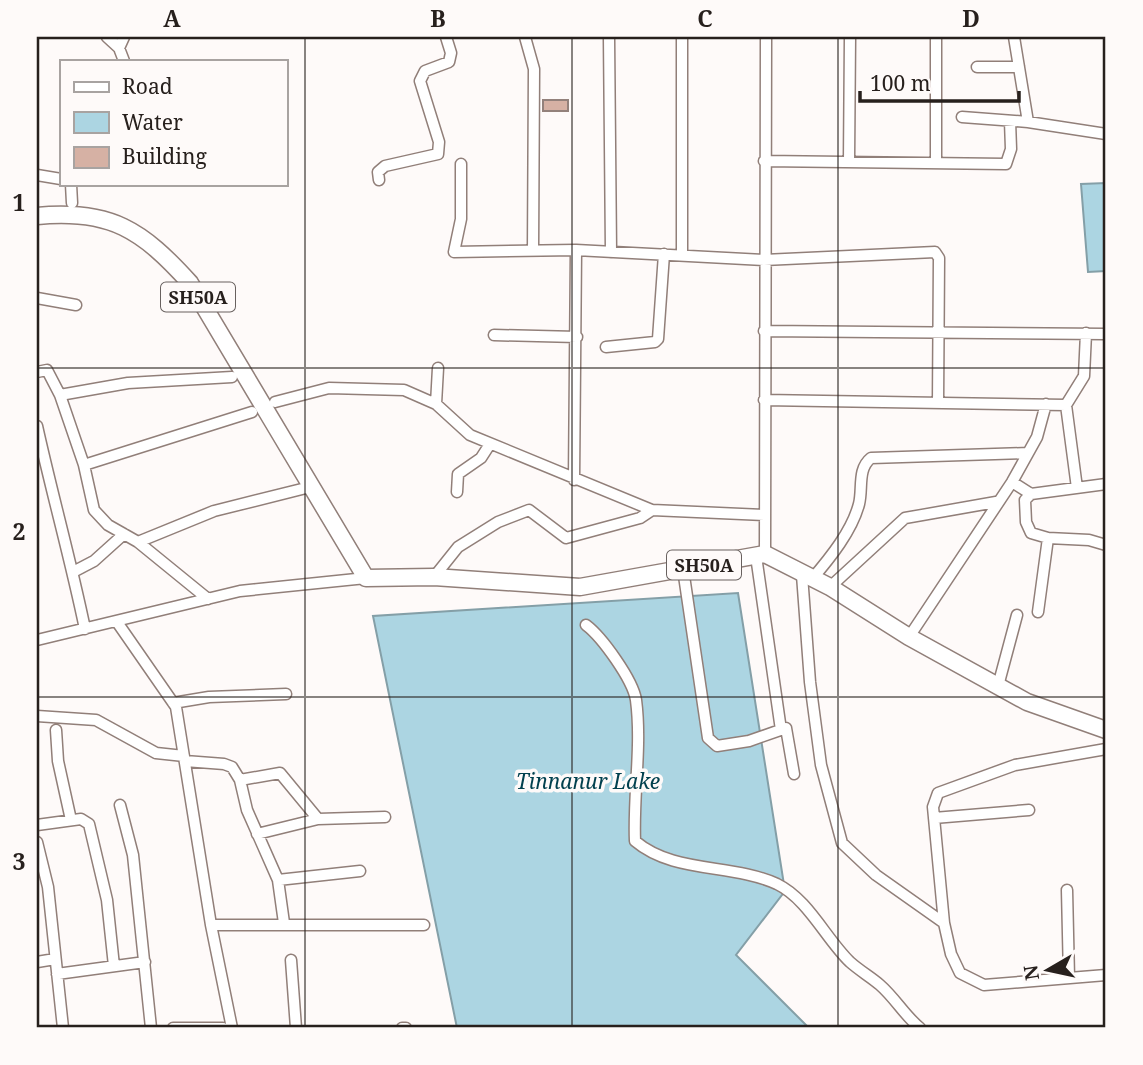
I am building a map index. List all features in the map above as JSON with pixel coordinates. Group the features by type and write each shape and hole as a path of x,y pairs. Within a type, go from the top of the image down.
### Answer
{"main road":[{"name":"SH50A","path":"37,216 90,217 120,225 145,237 163,253 190,283 295,464 366,578 434,577 580,587 761,555 830,587 909,637 1027,702 1106,730"}],"street":[{"path":"107,37 120,48 124,60"},
{"path":"120,48 124,37"},
{"path":"379,180 378,172 385,166 438,154 439,142 421,81 425,71 449,62 451,53 446,37"},
{"path":"524,37 534,69 533,251"},
{"path":"610,37 611,251"},
{"path":"682,37 682,256"},
{"path":"766,37 765,515 761,555 781,730"},
{"path":"849,161 850,37"},
{"path":"936,37 936,161"},
{"path":"1014,37 1028,122"},
{"path":"977,67 1019,66"},
{"path":"962,117 1028,122 1106,134"},
{"path":"764,161 936,161 1006,164 1011,149 1010,121"},
{"path":"460,164 461,219 454,252 576,250 764,260 930,250 939,258 938,403"},
{"path":"37,175 60,179"},
{"path":"71,186 72,203"},
{"path":"574,480 576,250"},
{"path":"606,347 655,342 658,339 664,254"},
{"path":"37,298 76,305"},
{"path":"764,331 1106,334"},
{"path":"1077,488 1066,405 1084,376 1086,334"},
{"path":"494,335 577,337"},
{"path":"436,404 438,368"},
{"path":"37,372 47,370 60,395 84,465 94,510 108,525 138,542 208,599"},
{"path":"60,395 128,383 232,377"},
{"path":"275,402 329,388 404,390 436,404 470,436 652,510 765,515"},
{"path":"764,400 1066,405"},
{"path":"909,637 996,502 1012,482 1037,438 1046,404"},
{"path":"84,465 252,412"},
{"path":"37,426 85,629"},
{"path":"457,492 458,474 481,458 490,444"},
{"path":"944,923 876,875 842,843 821,765 810,682 807,577 828,561 853,518 859,503 862,470 871,458 1028,453"},
{"path":"1012,482 1031,494"},
{"path":"1106,484 1031,494 1025,500 1028,529 1048,538 1089,540 1106,545"},
{"path":"138,542 214,511 310,487"},
{"path":"830,587 905,518 996,502"},
{"path":"434,577 458,547 498,522 529,510 566,538 640,518 652,510"},
{"path":"73,572 94,561 124,534"},
{"path":"1038,612 1048,538"},
{"path":"683,569 708,738 717,747 786,728 794,774"},
{"path":"37,640 240,591 366,578"},
{"path":"998,686 1017,615"},
{"path":"117,622 173,703 211,925 232,1028"},
{"path":"586,625 597,633 617,662 636,698 635,841 651,854 689,865 733,871 779,885 802,905 850,962 880,985 920,1028"},
{"path":"173,703 209,697 286,694"},
{"path":"37,716 96,720 148,749 184,759 232,767 240,780 247,810 278,880 284,923"},
{"path":"56,730 58,761 71,820"},
{"path":"1106,750 1015,765 944,790 934,799 944,923 960,973 984,985 1106,975"},
{"path":"240,780 280,773 318,820"},
{"path":"120,805 133,855 151,1028"},
{"path":"934,818 1029,810"},
{"path":"257,834 318,820 385,817"},
{"path":"37,825 71,820 85,821 93,831 107,900 114,966"},
{"path":"37,842 48,887 63,1028"},
{"path":"278,880 360,871"},
{"path":"1067,890 1069,978"},
{"path":"211,925 424,925"},
{"path":"37,962 55,959"},
{"path":"290,960 296,1028"},
{"path":"57,974 145,962"},
{"path":"173,1028 223,1028"}],"water":[{"path":"1106,183 1106,271 1088,272 1081,184"},
{"name":"Tinnanur Lake","path":"738,593 785,891 736,955 809,1028 457,1028 373,616"}],"building":[{"path":"543,100 568,100 568,111 543,111"}]}
